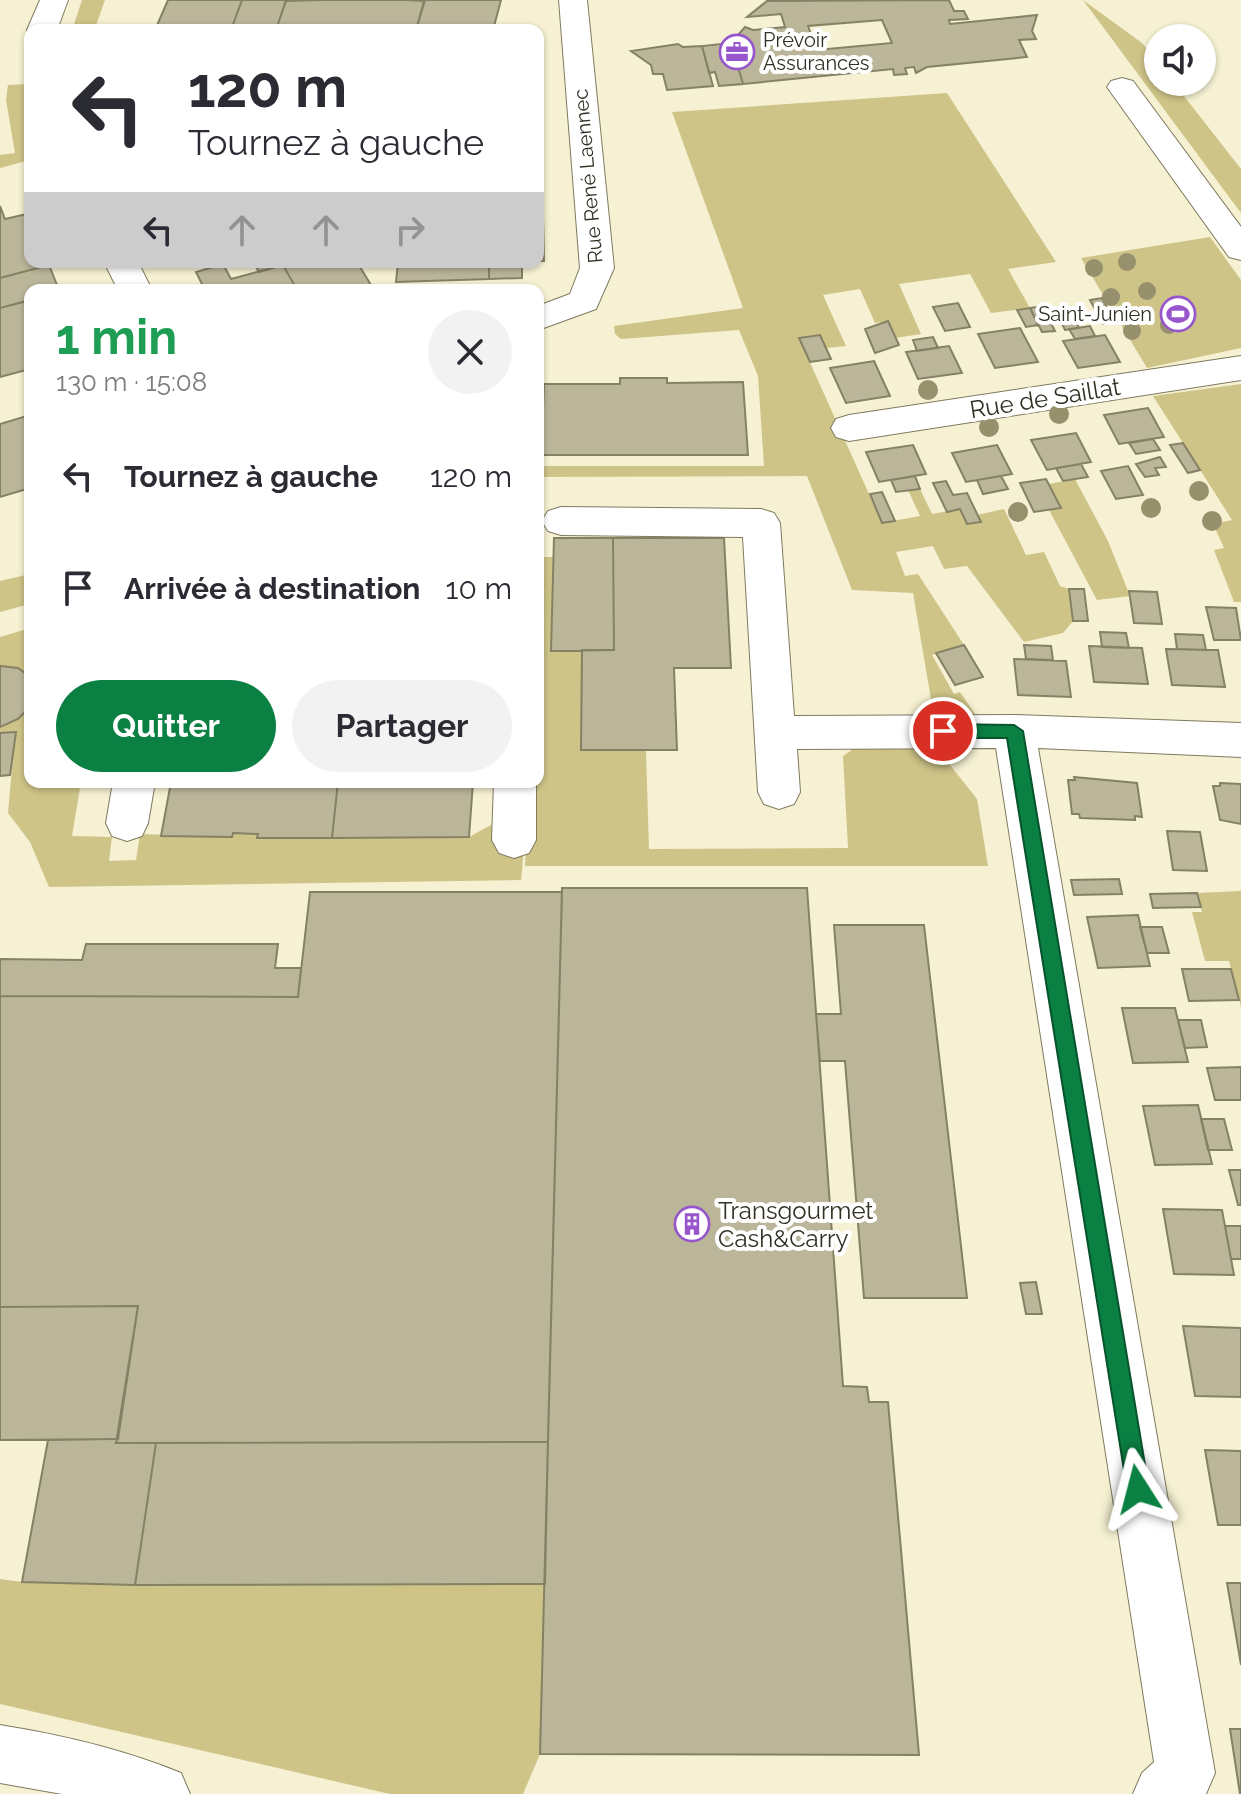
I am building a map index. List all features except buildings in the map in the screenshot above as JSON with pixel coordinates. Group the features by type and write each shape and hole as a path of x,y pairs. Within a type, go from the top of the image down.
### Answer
{"street":[{"path":"44,24 54,0"},
{"name":"Rue René Laennec","path":"544,317 584,301 597,268 573,0"},
{"path":"1122,87 1241,250"},
{"name":"Rue de Saillat","path":"849,428 1241,368"},
{"path":"561,521 761,523 779,792"},
{"path":"775,733 1014,731 1241,740"},
{"path":"1014,731 1185,1773 1163,1794"},
{"path":"127,823 133,788"},
{"path":"514,840 515,788"},
{"path":"0,1754 60,1764 160,1794"}],"shaded area":[{"path":"82,0 105,0 96,24 74,24"},
{"path":"1083,0 1144,46 1144,82"},
{"path":"24,84 24,162 0,168 0,155 15,153 6,100 8,85"},
{"path":"947,93 1056,262 1008,269 1030,308 991,313 970,274 899,284 921,334 895,338 888,321 875,323 860,289 823,295 846,346 826,348 820,335 799,338 882,523 920,516 908,490 920,489 932,514 960,509 977,515 1004,509 1026,555 1044,552 1060,586 1069,589 1073,621 1063,633 1024,642 967,566 944,569 933,546 896,552 905,576 918,574 964,645 932,655 954,694 960,692 975,714 928,715 932,705 913,593 852,590 807,476 544,477 544,466 764,466 758,376 739,330 621,339 615,334 614,326 743,308 672,112"},
{"path":"1154,96 1184,96 1241,169 1241,213"},
{"name":"Saint-Junien","path":"1210,237 1241,280 1241,348 1147,368 1081,258"},
{"path":"1241,384 1241,602 1234,602 1214,550 1224,548 1213,524 1232,520 1153,396"},
{"path":"1075,479 1108,541 1130,596 1097,600 1049,510 1060,507 1049,484"},
{"path":"544,557 554,557 582,650 581,750 646,751 649,849 848,848 843,756 856,747 931,741 977,799 988,866 525,866 529,788 544,788"},
{"path":"24,575 24,606 0,612 0,581"},
{"path":"24,630 24,672 18,668 0,666 0,637"},
{"path":"24,713 24,788 80,788 72,836 112,837 109,861 136,860 140,834 232,837 233,833 258,834 258,838 469,837 502,819 524,848 521,880 49,887 30,842 8,813 15,733 0,733 0,727"},
{"path":"1241,891 1241,1007 1229,961 1205,961 1192,912 1202,912 1197,893"},
{"path":"0,1579 135,1585 545,1584 540,1754 523,1794 390,1794 0,1704"}],"place":[{"name":"Prévoir Assurances","path":"737,52"},
{"name":"Saint-Junien","path":"1178,314"},
{"name":"Transgourmet Cash&Carry","path":"692,1224"}],"route":[{"path":"943,731 1014,731 1138,1489"}]}
